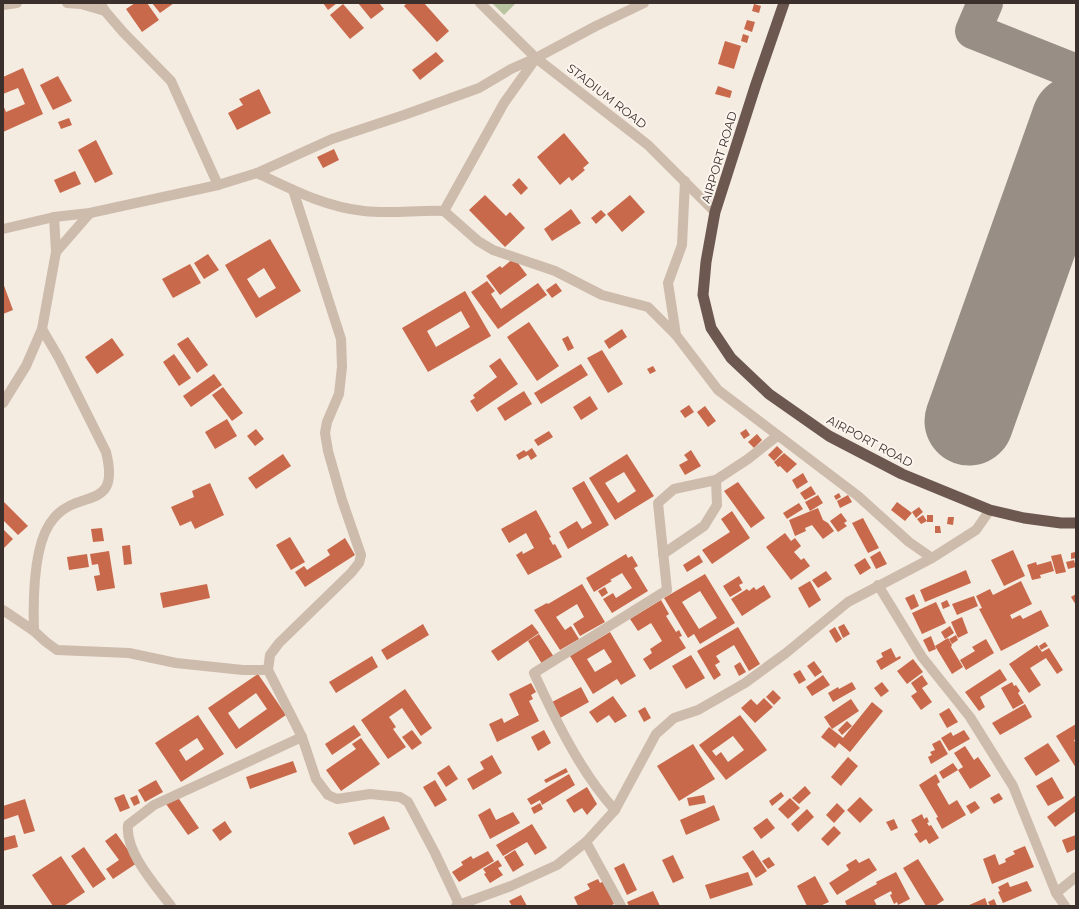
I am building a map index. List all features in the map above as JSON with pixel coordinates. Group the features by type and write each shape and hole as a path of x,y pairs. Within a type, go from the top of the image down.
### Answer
{"highway":[{"name":"AIRPORT ROAD","path":"784,3 715,212 706,262 703,295 711,328 730,358 768,394 829,436 902,474 990,510 1024,518 1061,523 1076,523"}],"street":[{"path":"3,5 17,3"},
{"path":"67,3 103,7 171,81 218,184"},
{"name":"STADIUM ROAD","path":"480,3 536,58 648,145 715,212"},
{"path":"3,229 54,217 90,213 218,184 257,173 332,139 479,88 512,69 644,3"},
{"path":"444,211 504,104 536,58"},
{"path":"257,173 323,203 362,211 444,211 478,241 493,250 555,271 602,295 648,307 676,336 718,390 776,436 858,496 908,542 932,558"},
{"path":"676,336 668,283 682,245 685,182"},
{"path":"294,190 341,339 342,367 339,394 327,422 325,433 328,451 342,500 361,555 359,563 351,573 278,643 270,655 268,670 302,737 316,779 328,795 337,799 370,794 400,797 408,802 436,853 457,905 512,886 558,864 586,842 615,810 656,734 674,718 698,710 745,683 786,653 848,602 932,558 976,530 990,510"},
{"path":"56,252 90,213"},
{"path":"3,404 26,366 42,329 56,252 54,217"},
{"path":"34,631 35,580 40,545 45,532 54,518 68,506 97,496 105,489 110,468 106,452 59,358 42,329"},
{"path":"615,810 589,776 561,727 534,673 667,590 658,503 674,489 716,480 748,460 776,436"},
{"path":"663,554 704,526 717,505 716,480"},
{"path":"878,585 922,657 970,717 1013,786 1056,893 1065,906"},
{"path":"3,610 34,631 57,650 129,653 176,663 243,670 268,670"},
{"path":"170,906 143,870 129,840 127,833 128,825 154,805 302,737"},
{"path":"586,842 621,906"},
{"path":"1056,893 1076,877"}],"green space":[{"path":"492,3 516,3 504,15"}],"building":[{"path":"135,3 147,3 159,20 142,32 126,9"},
{"path":"152,3 174,3 160,13"},
{"path":"323,3 337,3 328,10"},
{"path":"358,3 379,3 384,9 371,19"},
{"path":"407,3 424,3 449,31 437,42 404,6"},
{"path":"343,4 364,28 350,39 330,15"},
{"path":"754,4 761,6 759,13 752,11"},
{"path":"747,20 755,22 752,32 744,29"},
{"path":"743,34 749,36 747,43 741,41"},
{"path":"725,41 741,46 734,69 718,64"},
{"path":"436,52 444,61 420,80 412,70"},
{"path":"23,68 43,114 3,132 3,105 6,112 25,104 18,88 3,94 3,77"},
{"path":"58,76 72,101 53,110 40,85"},
{"path":"718,86 732,91 730,98 715,94"},
{"path":"259,89 271,113 237,130 228,113 243,105 239,99"},
{"path":"69,118 72,125 61,129 58,122"},
{"path":"564,133 589,163 583,168 585,170 572,181 569,177 560,185 537,157"},
{"path":"96,140 113,174 95,183 78,150"},
{"path":"334,149 339,160 323,168 317,157"},
{"path":"75,171 81,184 60,193 54,180"},
{"path":"519,178 528,188 521,195 512,185"},
{"path":"485,195 506,216 510,212 525,228 505,247 469,210"},
{"path":"630,195 645,212 622,232 607,214"},
{"path":"571,209 581,223 552,241 544,229"},
{"path":"601,210 606,215 596,224 591,218"},
{"path":"270,239 301,291 256,318 225,265","holes":["264,268 276,288 259,298 247,279"]},
{"path":"208,254 219,270 204,279 194,263"},
{"path":"514,258 527,275 500,295 486,276 500,266 502,268"},
{"path":"190,264 201,283 173,298 162,279"},
{"path":"487,281 495,291 491,294 501,309 538,283 547,295 498,329 471,292"},
{"path":"3,283 13,310 3,314"},
{"path":"556,283 562,291 552,298 546,290"},
{"path":"465,291 491,336 428,372 402,328","holes":["461,311 470,327 436,347 427,331"]},
{"path":"529,322 559,366 537,381 507,337"},
{"path":"622,329 627,337 609,349 604,341"},
{"path":"568,336 574,348 568,351 562,339"},
{"path":"188,337 208,365 197,373 177,344"},
{"path":"112,338 124,355 97,374 85,357"},
{"path":"602,350 623,384 608,393 587,358"},
{"path":"174,354 191,378 179,386 163,362"},
{"path":"500,358 518,384 477,412 470,401 475,398 473,395 497,377 489,366"},
{"path":"581,364 588,375 541,404 534,393"},
{"path":"653,366 656,371 650,374 647,369"},
{"path":"214,374 222,385 191,407 183,396"},
{"path":"223,387 243,413 232,421 212,395"},
{"path":"524,391 532,404 505,421 497,408"},
{"path":"590,396 598,409 581,420 573,407"},
{"path":"689,405 694,412 685,418 680,411"},
{"path":"705,406 716,421 708,427 697,412"},
{"path":"227,419 237,436 215,449 205,432"},
{"path":"256,429 264,439 255,446 247,436"},
{"path":"746,429 750,435 744,439 740,433"},
{"path":"549,431 553,437 538,446 534,440"},
{"path":"757,434 762,440 754,448 748,442"},
{"path":"777,446 783,452 774,461 768,455"},
{"path":"532,448 537,456 531,460 528,455 519,460 516,455 524,450 526,452"},
{"path":"691,450 701,466 685,475 679,465 688,460 684,455"},
{"path":"784,453 797,464 787,473 780,466 778,467 774,462"},
{"path":"283,454 291,466 256,489 248,478"},
{"path":"627,454 654,496 615,520 589,478","holes":["624,472 636,491 618,503 605,483"]},
{"path":"803,473 808,482 797,489 792,480"},
{"path":"584,481 609,525 568,549 559,532 577,521 582,529 592,523 572,488"},
{"path":"738,482 765,518 751,528 724,491"},
{"path":"210,483 224,515 195,529 191,521 180,526 171,507 194,497 192,491"},
{"path":"811,486 816,494 805,500 800,493"},
{"path":"839,493 841,497 836,500 834,496"},
{"path":"818,495 823,503 810,511 805,502"},
{"path":"848,495 852,502 840,508 837,501"},
{"path":"3,501 28,526 18,535 3,520"},
{"path":"897,502 912,513 905,521 891,510"},
{"path":"799,503 803,509 787,519 783,513"},
{"path":"919,507 923,512 916,518 912,512"},
{"path":"818,508 823,520 828,523 834,531 823,539 812,525 805,528 806,531 795,536 789,520"},
{"path":"536,510 551,537 549,538 553,545 555,544 562,557 528,575 516,555 522,551 523,554 534,548 526,533 509,543 501,529"},
{"path":"732,511 750,538 712,564 702,550 730,532 721,519"},
{"path":"841,513 847,521 844,523 847,526 838,532 830,521"},
{"path":"923,515 927,521 921,524 917,519"},
{"path":"927,515 933,515 933,522 927,522"},
{"path":"948,517 954,517 953,525 947,524"},
{"path":"863,518 879,548 868,553 852,523"},
{"path":"935,526 940,526 941,533 935,533"},
{"path":"102,528 104,541 93,542 91,529"},
{"path":"3,529 13,539 3,549"},
{"path":"785,533 791,541 795,538 801,546 794,552 801,560 804,558 810,566 791,580 766,547"},
{"path":"290,537 305,562 291,570 276,545"},
{"path":"345,538 355,555 305,587 295,572 304,566 307,570 330,555 327,550"},
{"path":"130,545 132,564 124,565 122,546"},
{"path":"1013,550 1025,576 1004,586 991,560"},
{"path":"109,551 115,588 97,591 94,576 100,575 98,564 92,565 90,554"},
{"path":"880,551 887,564 876,569 870,557"},
{"path":"1075,552 1076,558 1071,559 1071,553"},
{"path":"87,554 89,567 69,570 67,557"},
{"path":"626,554 628,558 632,556 638,566 634,568 648,591 612,613 603,599 613,593 616,598 632,588 622,573 594,592 586,578"},
{"path":"1061,554 1066,572 1056,574 1051,556"},
{"path":"699,555 703,562 687,572 683,565"},
{"path":"865,558 871,568 860,575 854,565"},
{"path":"1074,560 1076,567 1068,569 1066,562"},
{"path":"1051,561 1054,571 1040,575 1041,578 1032,580 1027,565 1036,562 1037,565"},
{"path":"966,570 971,583 925,602 920,590"},
{"path":"826,571 832,579 818,588 812,580"},
{"path":"705,574 735,623 700,644 694,634 688,638 664,598","holes":["700,591 717,618 699,629 682,602"]},
{"path":"739,576 743,583 739,585 742,590 730,597 723,586"},
{"path":"810,581 821,600 809,608 798,588"},
{"path":"1021,581 1032,604 1010,615 1012,619 1020,615 1023,619 1041,610 1049,626 1001,651 979,609 982,608 976,596 990,589 993,595"},
{"path":"207,584 210,598 163,608 160,593"},
{"path":"582,584 605,622 580,636 573,624 584,617 577,604 556,617 565,630 571,626 579,639 560,650 534,610 547,603 548,604"},
{"path":"764,585 771,597 742,616 731,599 747,589 749,591 754,587 756,590"},
{"path":"605,587 608,593 602,597 598,591"},
{"path":"914,594 919,606 911,610 905,598"},
{"path":"1076,594 1076,605 1071,597"},
{"path":"974,596 978,606 957,615 952,604"},
{"path":"661,600 669,614 666,616 676,632 679,630 682,636 679,637 686,648 650,670 643,659 652,653 650,649 662,641 651,623 638,631 630,619"},
{"path":"947,600 950,606 943,609 941,603"},
{"path":"936,602 946,623 922,634 912,613"},
{"path":"962,617 968,633 958,638 951,622"},
{"path":"423,624 429,635 387,660 381,650"},
{"path":"532,624 539,633 498,661 491,651"},
{"path":"844,624 850,634 843,638 838,627"},
{"path":"950,626 954,633 945,639 941,632"},
{"path":"738,627 760,664 749,671 734,645 716,656 720,662 715,665 721,675 714,680 697,651"},
{"path":"835,627 842,639 836,643 829,631"},
{"path":"610,632 636,676 621,685 617,679 593,694 570,656","holes":["604,649 612,662 595,672 587,659"]},
{"path":"539,634 554,657 542,664 528,641"},
{"path":"956,635 958,640 952,644 949,639"},
{"path":"931,636 936,649 929,652 923,640"},
{"path":"948,638 952,645 951,647 963,667 952,674 935,646"},
{"path":"986,639 994,653 966,670 960,660 975,651 972,647"},
{"path":"1045,642 1048,646 1041,650 1039,646"},
{"path":"1037,645 1042,652 1049,648 1063,670 1057,674 1046,658 1030,668 1041,685 1029,693 1009,664"},
{"path":"891,648 896,658 900,656 901,658 881,670 876,661 883,657 881,653"},
{"path":"691,655 705,678 686,689 672,666"},
{"path":"372,656 378,667 336,693 329,682"},
{"path":"913,659 923,672 907,684 897,671"},
{"path":"814,661 822,672 815,677 807,666"},
{"path":"740,662 746,672 739,676 734,666"},
{"path":"1000,669 1007,680 980,697 985,707 979,711 965,692"},
{"path":"800,670 806,680 799,684 793,674"},
{"path":"258,674 286,715 236,749 208,708","holes":["256,693 267,709 239,729 228,713"]},
{"path":"823,675 830,685 812,696 806,687"},
{"path":"922,675 928,684 922,688 932,702 921,710 911,696 917,692 911,683"},
{"path":"852,682 856,689 833,702 828,693 838,687 839,689"},
{"path":"882,682 889,691 881,697 874,688"},
{"path":"1012,682 1020,691 1018,693 1024,703 1013,709 1001,688"},
{"path":"531,683 536,692 531,695 533,699 529,701 539,721 497,742 489,724 502,718 504,723 519,715 509,694"},
{"path":"581,687 589,702 560,718 552,702"},
{"path":"405,689 432,728 421,736 402,708 389,717 396,727 393,729 406,747 388,759 361,720"},
{"path":"773,690 781,698 774,705 766,697"},
{"path":"613,696 627,716 615,723 609,715 597,723 589,712"},
{"path":"764,698 773,707 755,723 741,708 751,699 757,705"},
{"path":"851,699 859,711 832,729 824,717"},
{"path":"872,702 883,711 850,752 839,743 835,748 821,737 829,727 843,738"},
{"path":"1025,704 1032,717 1000,735 992,723"},
{"path":"645,707 651,718 644,722 638,711"},
{"path":"949,708 958,722 947,728 939,714"},
{"path":"198,715 224,754 181,782 155,743","holes":["197,738 204,749 186,761 179,750"]},
{"path":"740,715 767,750 726,780 699,745","holes":["733,736 744,750 728,762 721,752 716,756 712,751"]},
{"path":"847,721 852,726 842,735 838,730"},
{"path":"1076,724 1076,739 1074,740 1076,744 1076,768 1056,736"},
{"path":"354,725 361,735 332,755 325,744"},
{"path":"412,730 422,743 412,750 402,737"},
{"path":"544,730 551,743 538,751 531,737"},
{"path":"964,730 970,739 949,751 941,738 951,732 953,736"},
{"path":"361,738 380,764 341,791 326,770 356,749 352,744"},
{"path":"940,740 948,754 931,764 928,757 932,755 930,752 935,750 932,744"},
{"path":"1048,743 1060,761 1036,776 1024,758"},
{"path":"693,744 715,779 679,801 657,766"},
{"path":"965,746 974,760 978,757 991,776 970,789 958,770 963,767 954,753"},
{"path":"492,755 502,773 473,790 467,779 484,769 480,762"},
{"path":"848,757 858,766 841,786 831,777"},
{"path":"293,761 297,772 250,789 246,777"},
{"path":"953,763 958,770 943,779 939,772"},
{"path":"449,765 458,779 446,787 437,773"},
{"path":"566,768 568,772 546,783 544,780"},
{"path":"569,774 575,785 542,805 540,800 531,805 527,799"},
{"path":"936,774 940,782 937,784 949,805 957,800 966,815 942,829 936,818 938,817 919,785"},
{"path":"1052,777 1064,798 1048,806 1036,786"},
{"path":"156,780 163,792 145,802 138,790"},
{"path":"435,780 447,800 435,807 423,787"},
{"path":"805,786 811,793 799,804 792,798"},
{"path":"587,787 597,804 587,815 582,808 574,813 566,800"},
{"path":"781,792 784,796 772,806 769,801"},
{"path":"999,793 1003,799 994,804 990,798"},
{"path":"124,794 130,808 120,812 114,798"},
{"path":"137,795 140,803 134,806 130,798"},
{"path":"704,795 706,803 689,806 687,798"},
{"path":"1076,795 1076,811 1055,827 1047,817"},
{"path":"177,796 199,828 188,835 166,804"},
{"path":"860,797 873,810 860,823 847,810"},
{"path":"790,798 800,808 788,819 778,809"},
{"path":"25,799 35,831 24,834 18,815 3,820 3,806"},
{"path":"975,801 980,808 971,814 966,806"},
{"path":"540,803 543,809 534,814 531,808"},
{"path":"837,803 845,811 834,823 826,815"},
{"path":"714,805 720,820 686,835 680,820"},
{"path":"490,808 496,820 513,812 520,823 490,839 478,815"},
{"path":"807,809 814,817 798,832 791,824"},
{"path":"922,814 924,819 927,817 929,822 927,823 929,826 931,825 939,838 929,844 926,839 920,843 914,834 918,832 911,820"},
{"path":"384,816 390,829 354,845 348,833"},
{"path":"767,818 775,828 761,839 753,828"},
{"path":"894,819 898,828 891,831 886,822"},
{"path":"225,821 232,832 220,841 212,830"},
{"path":"532,824 547,848 535,855 527,842 503,856 496,845"},
{"path":"834,826 841,833 828,846 821,839"},
{"path":"116,833 137,863 113,879 106,869 119,860 105,841"},
{"path":"15,835 18,847 3,851 3,838"},
{"path":"1076,835 1076,849 1067,853 1062,840"},
{"path":"1025,846 1034,867 992,884 983,859 995,854 999,865 1006,862 1005,859 1015,854 1013,851"},
{"path":"84,847 106,879 93,888 71,856"},
{"path":"515,850 524,865 513,872 504,857"},
{"path":"753,850 767,871 756,878 742,857"},
{"path":"488,851 494,861 459,882 452,872 463,865 461,862 471,856 473,859"},
{"path":"673,855 684,878 673,883 662,860"},
{"path":"61,856 85,892 64,906 53,906 32,875"},
{"path":"769,857 775,865 768,869 762,861"},
{"path":"869,858 877,870 837,895 829,883 849,870 846,865 856,859 859,863"},
{"path":"918,859 944,900 935,906 926,906 903,868"},
{"path":"498,860 502,866 498,868 503,875 490,883 484,874 486,873 483,869"},
{"path":"624,863 637,890 627,895 614,868"},
{"path":"748,872 753,885 710,899 705,885"},
{"path":"896,872 910,899 898,905 897,902 894,904 890,895 892,894 891,891 874,900 877,906 847,906 845,901"},
{"path":"815,876 829,902 820,906 807,906 797,886"},
{"path":"598,879 600,883 604,881 614,904 610,906 578,906 574,897 590,889 587,884"},
{"path":"1027,881 1032,891 1003,903 998,892 1000,891 998,887 1008,882 1010,887"},
{"path":"653,891 660,906 629,906 627,902"},
{"path":"521,895 527,906 512,906 509,901"},
{"path":"985,898 988,906 967,906"},
{"path":"994,899 997,906 990,906 988,902"}],"taxiway":[{"path":"985,3 973,31 1076,72"}],"runway":[{"path":"969,421 1076,120"}]}
